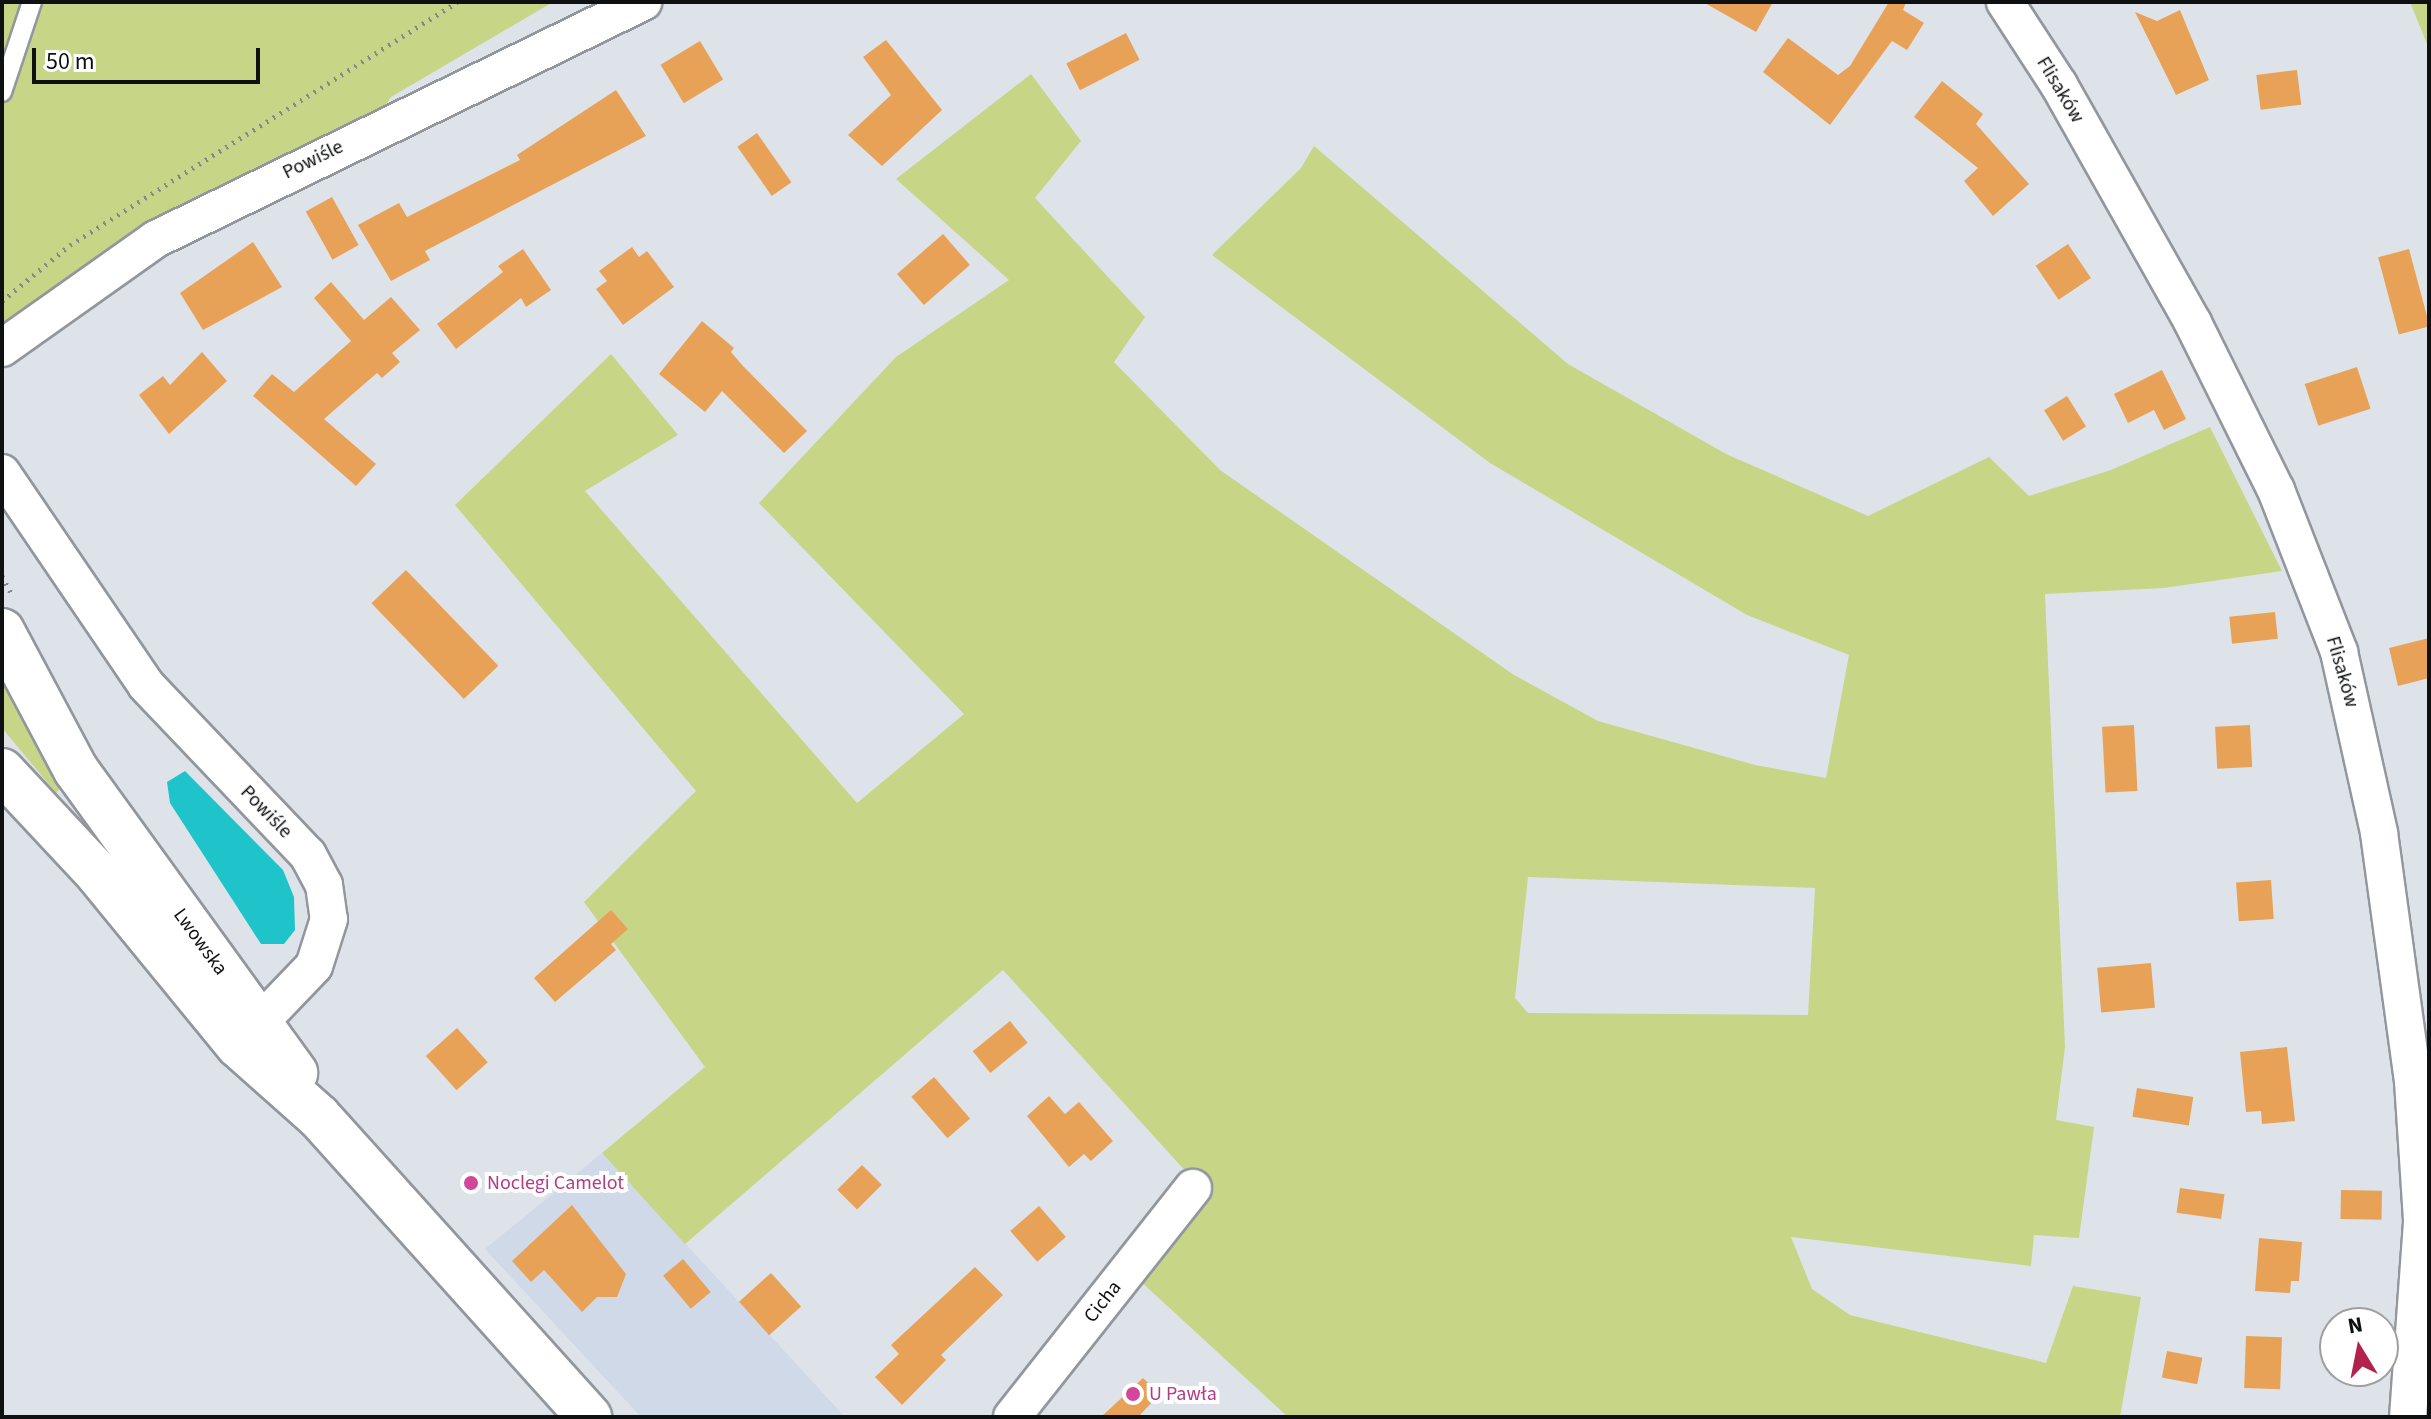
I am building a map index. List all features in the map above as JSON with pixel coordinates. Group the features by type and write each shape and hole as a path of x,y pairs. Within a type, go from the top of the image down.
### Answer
{"main road":[{"name":"Lwowska","path":"2,631 76,770 249,1034"},
{"name":"Lwowska","path":"76,770 81,823 98,874"},
{"name":"Lwowska","path":"2,771 249,1034 319,1117 589,1417"}],"street":[{"name":"Powiśle","path":"2,348 156,239 643,2"},
{"name":"Flisaków","path":"2005,2 2059,85 2193,323 2276,490 2339,652 2379,833 2413,1081 2422,1222 2408,1417"},
{"name":"Powiśle","path":"2,473 146,685 316,868 328,911 320,954 305,979 249,1034"},
{"name":"Cicha","path":"1012,1417 1193,1188"}],"lane":[{"path":"2,92 32,2"}],"path":[{"path":"2,301 70,245 457,2"}],"shaded area":[{"path":"602,1153 845,1417 641,1417 485,1249"}],"green space":[{"path":"2,2 553,2 391,97 385,106 192,201 2,327"},
{"path":"2410,2 2429,2 2429,49"},
{"path":"1031,74 1081,141 1035,198 1145,317 1114,362 1220,470 1514,675 1598,721 1755,765 1826,778 1849,655 1747,615 1490,463 1212,255 1301,168 1314,146 1568,364 1726,454 1868,516 1989,457 2029,496 2111,470 2210,427 2282,571 2164,588 2045,594 2065,1047 2056,1120 2094,1127 2079,1238 2034,1235 2031,1266 1791,1237 1812,1289 1850,1315 2046,1363 2073,1286 2141,1297 2120,1417 1288,1417 1138,1279 1189,1175 1003,970 685,1244 602,1153 705,1067 584,902 696,791 455,505 611,354 678,435 585,491 857,803 964,714 759,503 896,357 1009,280 896,179","holes":["1528,877 1815,888 1808,1015 1528,1013 1515,998"]},
{"path":"2,667 62,786 56,793 2,728"}],"water":[{"path":"185,771 283,870 294,897 295,930 284,944 261,944 170,803 167,782"}],"building":[{"path":"1703,2 1773,2 1756,32"},
{"path":"1889,2 1906,2 1903,10 1924,23 1907,50 1892,41 1830,125 1763,72 1788,38 1838,75 1850,66"},
{"path":"2180,10 2209,80 2176,95 2135,12 2157,21"},
{"path":"1126,33 1140,60 1080,90 1066,63"},
{"path":"886,40 942,110 882,166 848,135 891,95 863,57"},
{"path":"700,41 723,80 684,103 661,65"},
{"path":"2297,70 2301,105 2261,110 2256,75"},
{"path":"1942,81 1983,114 1976,124 2029,184 1993,216 1964,181 1978,168 1914,117"},
{"path":"616,90 646,136 425,251 430,260 391,281 358,225 399,203 407,217 520,160 517,155"},
{"path":"757,133 791,182 772,196 737,147"},
{"path":"332,197 359,245 332,260 306,212"},
{"path":"943,234 970,265 924,305 897,274"},
{"path":"253,242 282,287 203,330 180,293"},
{"path":"2068,244 2091,278 2059,300 2036,266"},
{"path":"632,247 639,257 647,251 674,287 623,325 596,289 607,281 599,271"},
{"path":"523,249 551,290 526,307 521,298 456,349 437,324 503,272 498,266"},
{"path":"2409,249 2429,326 2399,335 2378,257"},
{"path":"331,282 364,320 391,297 420,330 392,353 400,362 382,378 377,373 324,419 376,464 356,486 253,396 272,374 294,392 351,341 314,298"},
{"path":"702,321 734,348 731,352 743,366 807,431 784,453 722,391 705,412 659,374"},
{"path":"202,352 227,381 169,434 139,395 163,376 170,385"},
{"path":"2357,367 2371,409 2318,426 2305,384"},
{"path":"2162,370 2186,419 2164,430 2154,410 2128,423 2114,394"},
{"path":"2067,396 2086,427 2063,441 2044,410"},
{"path":"406,570 498,666 464,699 371,603"},
{"path":"2275,612 2278,639 2232,644 2229,617"},
{"path":"2429,638 2429,678 2398,686 2389,648"},
{"path":"2134,725 2137,791 2105,793 2102,727"},
{"path":"2250,725 2252,767 2217,769 2215,727"},
{"path":"2271,880 2274,919 2239,921 2236,882"},
{"path":"611,910 628,929 611,944 616,950 555,1002 534,978"},
{"path":"2151,963 2155,1008 2101,1013 2097,968"},
{"path":"1010,1021 1028,1043 990,1073 973,1051"},
{"path":"457,1028 488,1062 457,1090 426,1056"},
{"path":"2287,1047 2295,1121 2262,1124 2261,1111 2246,1112 2240,1052"},
{"path":"934,1077 970,1119 947,1138 911,1097"},
{"path":"2137,1088 2193,1097 2189,1126 2132,1117"},
{"path":"1049,1096 1065,1114 1079,1102 1113,1141 1091,1161 1084,1154 1069,1167 1027,1116"},
{"path":"862,1165 882,1185 857,1210 837,1190"},
{"path":"2180,1188 2225,1194 2221,1219 2177,1213"},
{"path":"2341,1190 2382,1191 2381,1220 2340,1219"},
{"path":"572,1205 626,1274 617,1297 597,1297 582,1312 544,1270 531,1282 512,1261"},
{"path":"1039,1206 1066,1237 1037,1262 1010,1231"},
{"path":"2259,1238 2302,1242 2299,1281 2291,1281 2290,1293 2255,1291"},
{"path":"683,1259 711,1292 691,1309 663,1276"},
{"path":"975,1267 1003,1295 941,1355 946,1360 902,1405 875,1377 899,1354 891,1345"},
{"path":"771,1273 801,1306 769,1335 739,1302"},
{"path":"2246,1336 2282,1337 2280,1389 2244,1388"},
{"path":"2167,1351 2202,1358 2197,1384 2162,1378"},
{"path":"1143,1378 1160,1394 1138,1417 1101,1417"}],"place":[{"name":"Noclegi Camelot","path":"471,1183"},
{"name":"U Pawła","path":"1133,1394"}]}
